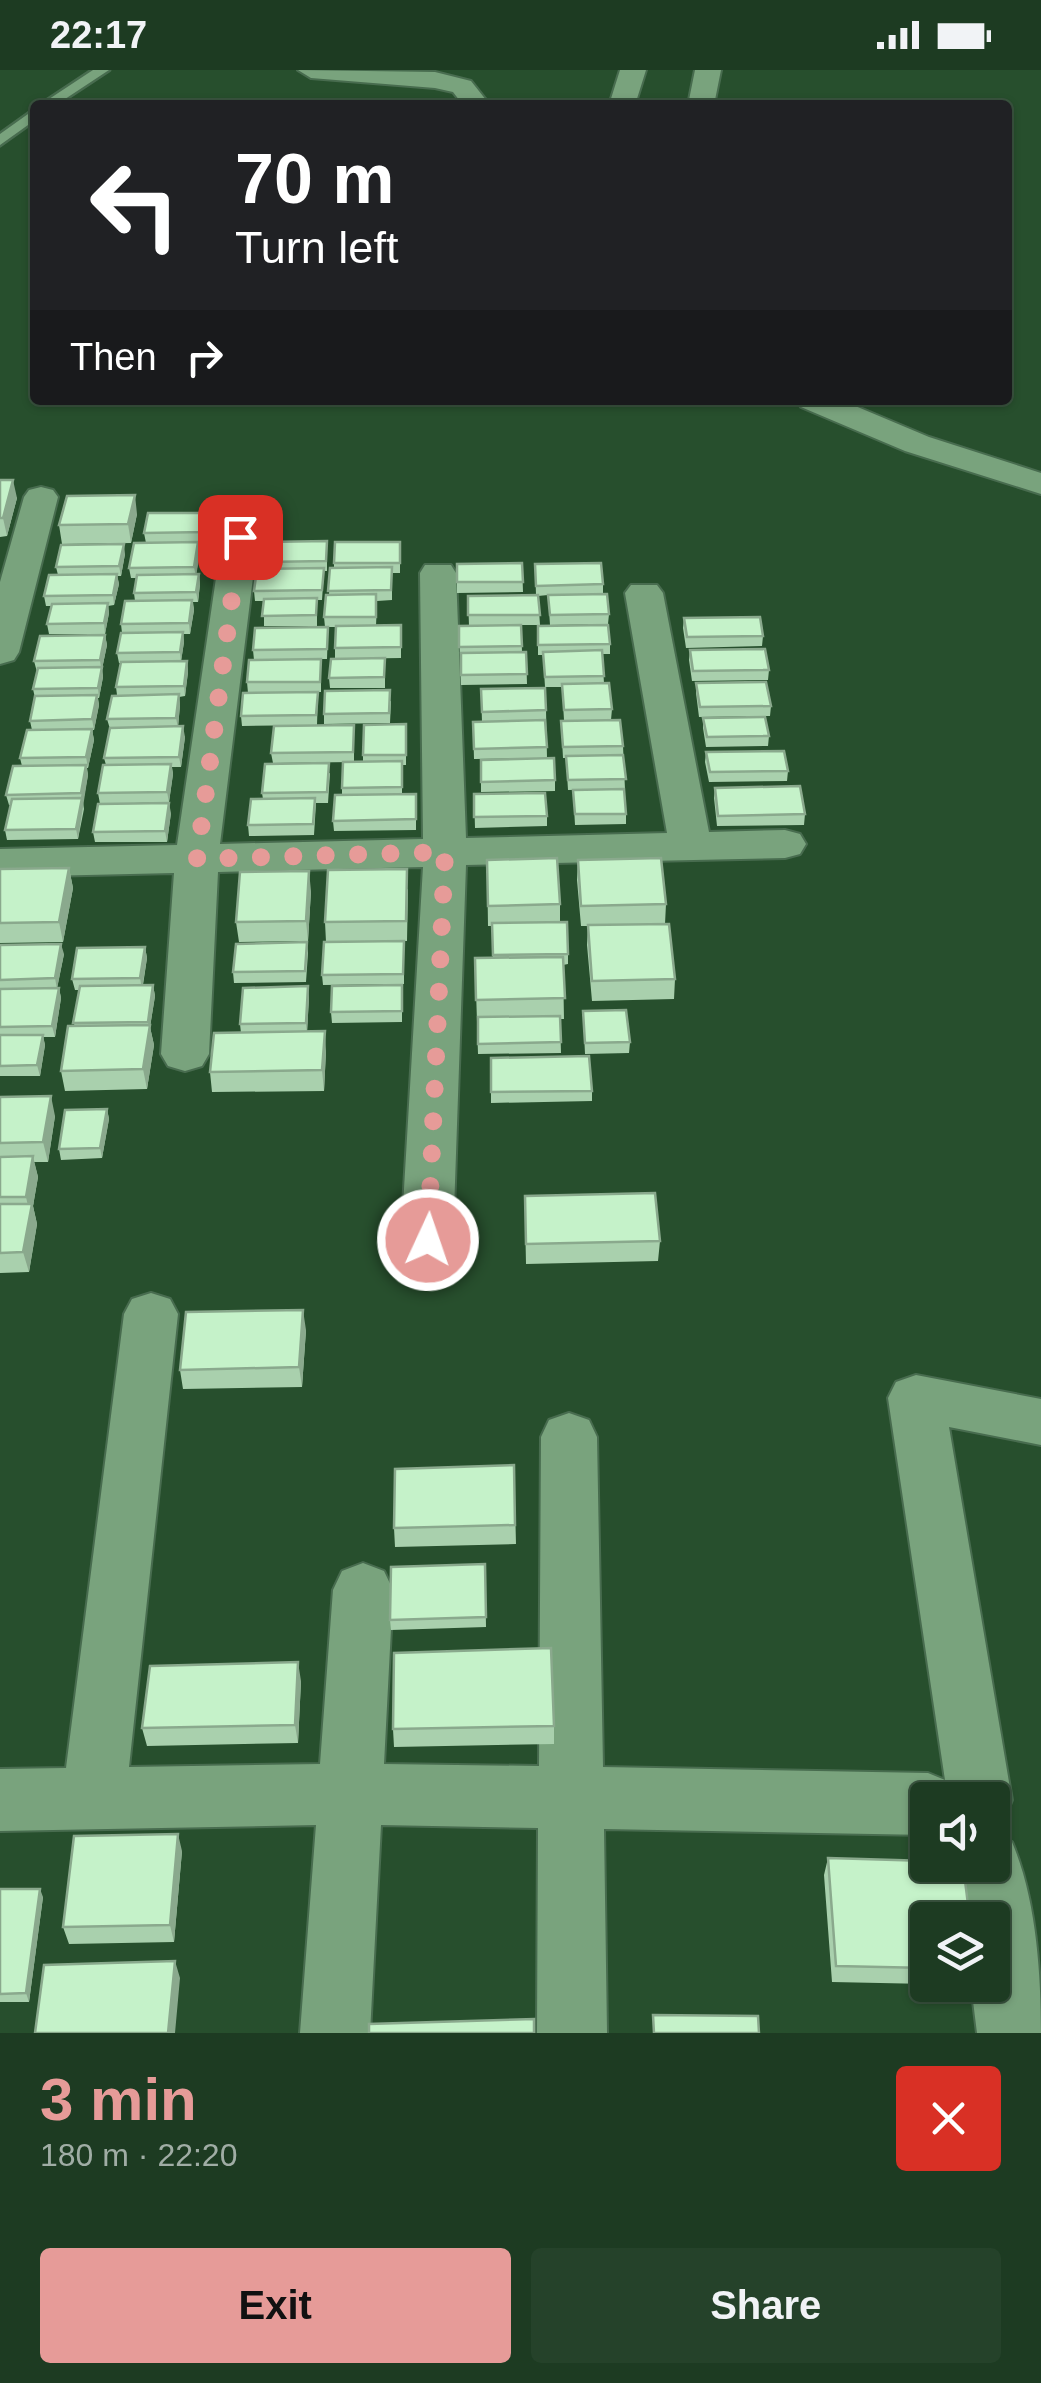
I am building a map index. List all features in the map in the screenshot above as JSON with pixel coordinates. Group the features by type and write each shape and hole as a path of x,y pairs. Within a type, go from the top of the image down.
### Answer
{"street":[{"path":"311,70 435,80 462,86 473,100"},
{"path":"624,100 633,70"},
{"path":"701,100 708,70"},
{"path":"330,100 341,74"},
{"path":"824,405 917,444 1041,484"},
{"path":"0,652 41,497"},
{"path":"185,1054 197,859 240,537"},
{"path":"428,1240 445,852 438,573"},
{"path":"644,593 690,845"},
{"path":"0,863 785,844"},
{"path":"94,1798 151,1314"},
{"path":"977,1782 916,1398 1041,1422"},
{"path":"570,1437 572,2033"},
{"path":"335,2033 363,1590"},
{"path":"0,1800 351,1794 910,1804"},
{"path":"991,1882 1012,2033"}],"lane":[{"path":"55,100 102,70"},
{"path":"0,141 30,116"}],"building":[{"path":"0,480 13,480 3,518 0,518"},
{"path":"135,495 128,524 59,525 67,496"},
{"path":"148,513 206,513 204,532 144,533"},
{"path":"327,541 326,561 264,562 266,542"},
{"path":"198,542 194,567 129,568 134,543"},
{"path":"335,542 400,542 400,563 334,563"},
{"path":"124,544 119,566 56,567 61,545"},
{"path":"522,563 523,582 457,582 457,564"},
{"path":"601,563 603,584 536,586 535,564"},
{"path":"392,567 391,590 328,591 330,568"},
{"path":"324,568 322,590 254,591 257,569"},
{"path":"117,574 113,595 44,596 49,575"},
{"path":"199,574 196,592 134,593 137,575"},
{"path":"376,594 376,617 324,617 326,595"},
{"path":"607,594 609,614 550,615 548,595"},
{"path":"538,595 540,615 468,615 468,596"},
{"path":"317,598 316,615 262,616 264,599"},
{"path":"192,600 189,623 121,624 125,601"},
{"path":"108,603 104,623 47,624 52,604"},
{"path":"760,617 763,636 687,637 684,618"},
{"path":"401,625 401,647 335,648 336,626"},
{"path":"521,625 522,646 459,647 459,626"},
{"path":"608,625 610,644 538,645 538,626"},
{"path":"328,627 327,649 253,650 255,628"},
{"path":"183,632 180,652 117,653 121,633"},
{"path":"105,635 100,660 34,661 40,636"},
{"path":"765,649 769,670 693,671 690,650"},
{"path":"602,650 604,676 545,677 543,652"},
{"path":"526,652 527,674 461,675 461,653"},
{"path":"385,658 384,677 329,678 331,659"},
{"path":"321,659 320,682 247,682 249,660"},
{"path":"187,661 184,686 116,687 121,662"},
{"path":"102,667 98,688 33,689 38,668"},
{"path":"766,682 771,706 700,707 696,683"},
{"path":"609,683 612,709 564,710 562,684"},
{"path":"545,688 546,710 482,712 481,689"},
{"path":"390,690 389,713 324,714 325,691"},
{"path":"318,692 316,715 241,716 243,693"},
{"path":"179,694 176,718 107,719 112,696"},
{"path":"97,695 92,719 30,721 35,696"},
{"path":"765,717 769,736 707,737 703,718"},
{"path":"545,720 547,747 474,749 473,722"},
{"path":"620,720 623,746 563,747 561,721"},
{"path":"406,724 406,755 363,755 364,725"},
{"path":"354,725 353,752 271,753 274,726"},
{"path":"183,726 179,757 104,758 110,728"},
{"path":"92,729 86,757 20,758 27,730"},
{"path":"784,751 788,771 710,772 706,752"},
{"path":"623,755 626,779 568,780 566,756"},
{"path":"554,758 555,780 481,782 481,760"},
{"path":"402,761 402,787 342,788 343,762"},
{"path":"329,763 327,792 262,793 265,764"},
{"path":"171,764 167,792 98,793 103,765"},
{"path":"86,765 81,793 6,795 13,766"},
{"path":"800,786 805,814 718,816 715,788"},
{"path":"624,789 626,814 575,814 573,790"},
{"path":"545,793 547,816 474,817 474,794"},
{"path":"416,794 416,819 333,821 335,795"},
{"path":"82,798 76,829 5,830 12,799"},
{"path":"315,798 313,824 248,825 251,799"},
{"path":"169,803 165,831 93,832 98,804"},
{"path":"557,858 560,904 488,906 487,860"},
{"path":"661,858 666,904 581,906 578,860"},
{"path":"69,868 59,922 0,923 0,869"},
{"path":"407,869 406,921 325,922 328,870"},
{"path":"309,871 306,921 236,922 240,872"},
{"path":"567,922 568,954 493,955 492,923"},
{"path":"669,924 675,979 592,981 588,925"},
{"path":"404,941 403,974 322,975 324,942"},
{"path":"307,942 305,971 233,972 236,944"},
{"path":"61,944 55,978 0,980 0,945"},
{"path":"145,947 140,978 72,979 77,948"},
{"path":"563,957 565,998 476,1000 475,958"},
{"path":"153,985 148,1022 73,1023 80,986"},
{"path":"402,985 402,1011 331,1012 332,986"},
{"path":"308,986 306,1023 240,1024 243,988"},
{"path":"59,988 52,1026 0,1027 0,989"},
{"path":"626,1010 630,1042 585,1043 583,1011"},
{"path":"560,1016 561,1042 478,1044 478,1017"},
{"path":"150,1025 143,1069 61,1071 68,1026"},
{"path":"325,1031 322,1070 210,1072 214,1033"},
{"path":"0,1035 43,1035 37,1065 0,1066"},
{"path":"589,1056 592,1091 491,1092 491,1058"},
{"path":"51,1096 43,1142 0,1143 0,1097"},
{"path":"107,1109 100,1148 59,1149 65,1110"},
{"path":"33,1156 26,1197 0,1197 0,1157"},
{"path":"655,1193 660,1241 526,1244 525,1196"},
{"path":"0,1204 32,1204 23,1252 0,1253"},
{"path":"303,1310 299,1367 180,1370 186,1312"},
{"path":"514,1465 515,1525 394,1528 395,1469"},
{"path":"485,1564 486,1617 390,1620 391,1567"},
{"path":"551,1648 554,1726 393,1729 394,1653"},
{"path":"298,1662 295,1725 142,1728 150,1666"},
{"path":"178,1834 170,1925 63,1927 74,1836"},
{"path":"828,1858 910,1860 910,1882 965,1882 968,1902 910,1902 910,1968 836,1966"},
{"path":"0,1889 40,1889 26,1993 0,1994"},
{"path":"175,1961 168,2033 35,2033 44,1965"},
{"path":"653,2015 758,2016 759,2033 654,2033"},
{"path":"534,2019 534,2033 369,2033 369,2024"}],"route":[{"path":"240,537 197,859 445,852 428,1240"}]}
